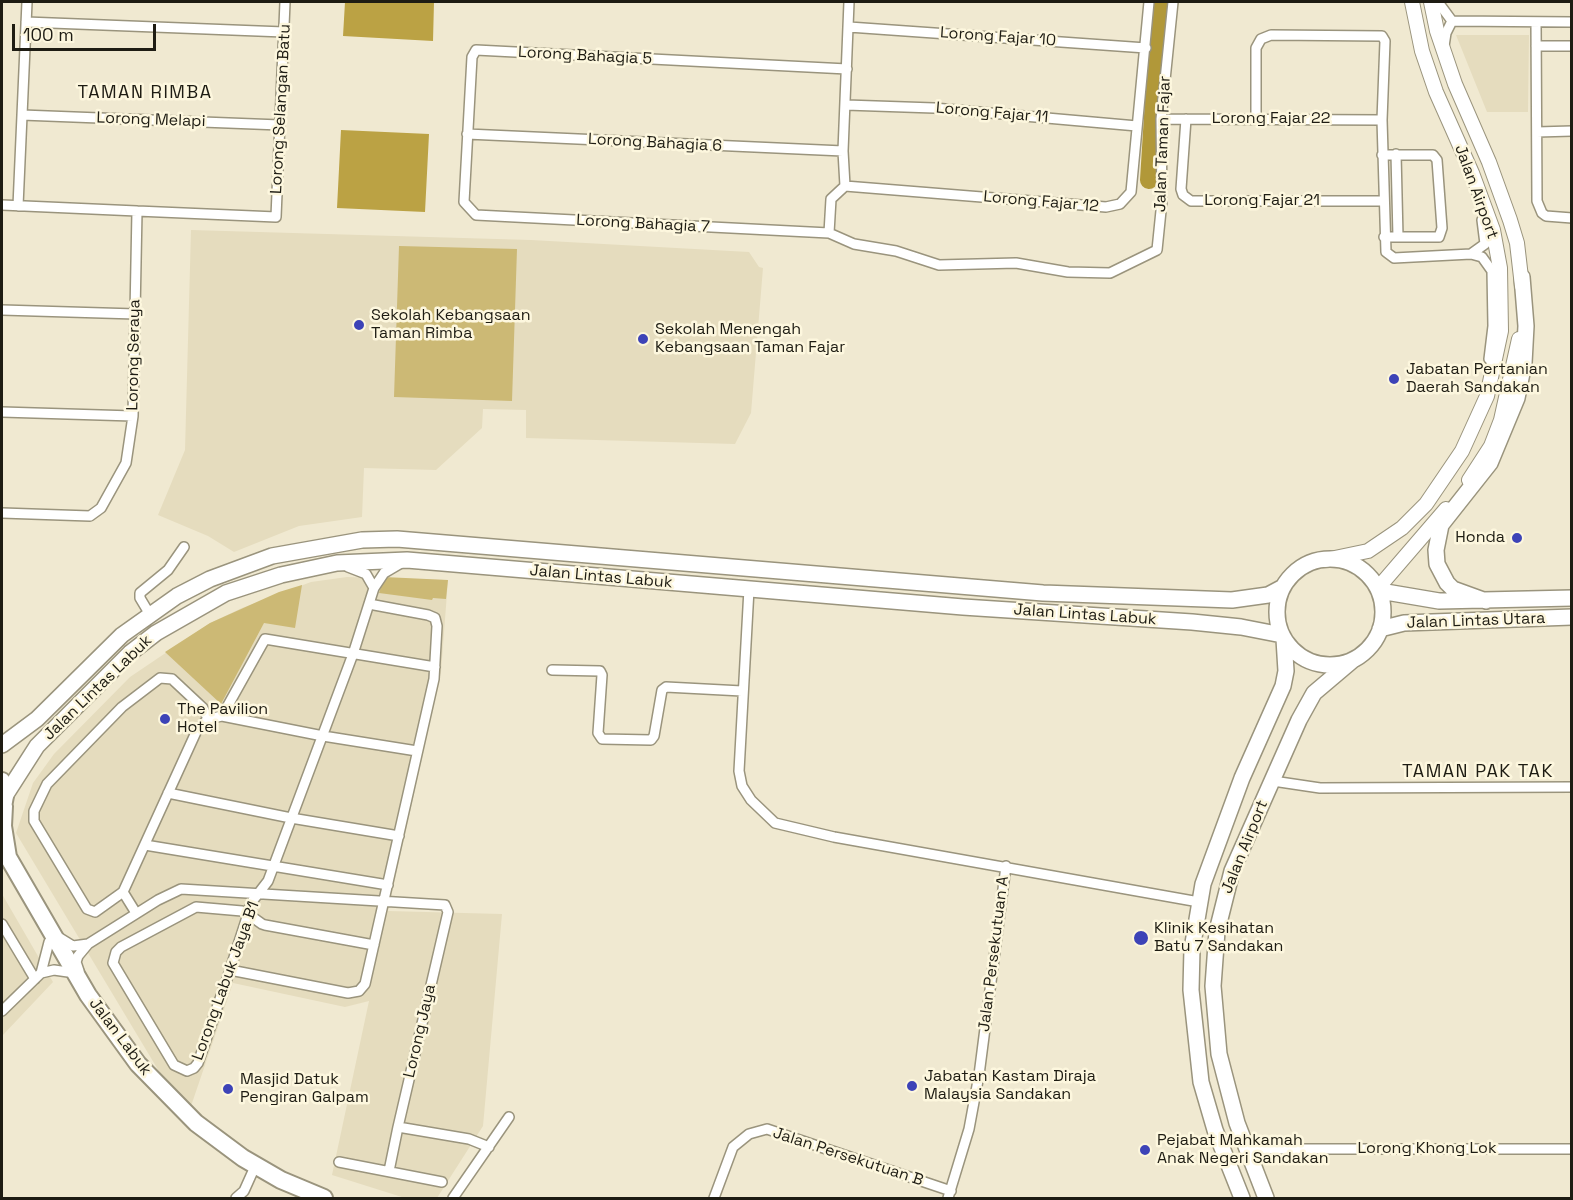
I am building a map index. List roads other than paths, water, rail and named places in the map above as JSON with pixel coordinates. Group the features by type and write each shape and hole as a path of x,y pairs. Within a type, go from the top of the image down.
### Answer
{"highway":[{"name":"Jalan Labuk","path":"3,799 3,826 8,857 88,995 138,1064 196,1123 261,1169 324,1198"},
{"name":"Jalan Labuk","path":"2,870 68,972 143,1080 189,1124 253,1171 302,1198"}],"main road":[{"name":"Jalan Airport","path":"1325,560 1368,551 1402,528 1426,504 1462,451 1474,426 1494,370 1502,309 1500,268 1492,230 1483,201 1452,130 1422,51 1412,2"},
{"name":"Jalan Airport","path":"1379,590 1467,483 1491,446 1502,420 1517,356 1522,277 1517,243 1507,209 1444,52 1431,2"},
{"path":"1486,601 1453,589 1447,583 1437,564 1436,550 1441,525 1490,463 1517,398 1524,363 1526,326 1522,277"},
{"name":"Jalan Lintas Labuk","path":"2,745 32,724 98,656 149,613 210,579 272,556 342,543 397,539 1043,593 1232,600 1268,595 1283,587"},
{"name":"Jalan Lintas Labuk","path":"3,799 25,762 43,740 123,661 156,633 226,593 280,575 337,563 407,560 1040,613 1192,622 1248,628 1283,637"},
{"path":"1325,560 1341,561 1355,566 1379,590 1383,616 1380,629 1370,647 1353,660 1338,665 1322,665 1294,652 1283,637 1277,618 1278,602 1283,587 1294,574 1308,564 1325,560"},
{"name":"Jalan Lintas Utara","path":"1379,590 1431,600 1572,598"},
{"name":"Jalan Lintas Utara","path":"1380,629 1404,623 1572,617"},
{"name":"Jalan Airport","path":"1242,1198 1207,1106 1197,1059 1191,972 1199,902 1226,819 1283,686 1286,671 1283,637"},
{"name":"Jalan Airport","path":"1266,1198 1229,1099 1219,1054 1213,1004 1214,954 1226,889 1314,693 1353,660"}],"street":[{"path":"18,206 27,2"},
{"name":"Lorong Selangan Batu","path":"137,211 276,217 285,2"},
{"path":"829,233 831,199 844,186 843,151 849,2"},
{"name":"Lorong Fajar 12","path":"844,186 1106,207 1120,204 1131,192 1149,2"},
{"name":"Jalan Taman Fajar","path":"1157,250 1162,201 1161,119 1173,2"},
{"path":"1438,2 1452,21"},
{"path":"1444,52 1446,33 1452,21"},
{"path":"1452,21 1572,22"},
{"path":"26,22 284,32"},
{"path":"1536,22 1538,201 1542,213 1553,218 1572,218"},
{"name":"Lorong Fajar 10","path":"849,27 1146,48"},
{"path":"1256,118 1256,48 1260,39 1271,35 1378,35 1384,41 1382,155 1386,252 1394,258 1471,254 1482,257 1490,265 1494,292 1487,375 1474,426"},
{"path":"1536,46 1572,46"},
{"name":"Lorong Bahagia 5","path":"464,202 472,57 476,50 847,69"},
{"name":"Lorong Fajar 11","path":"846,105 934,108 1137,126"},
{"name":"Lorong Melapi","path":"22,115 280,125"},
{"name":"Lorong Fajar 22","path":"1161,119 1382,120"},
{"name":"Lorong Fajar 21","path":"1186,119 1181,189 1183,195 1191,201 1383,201"},
{"path":"1452,130 1486,230 1485,244 1471,254"},
{"path":"1537,132 1572,131"},
{"name":"Lorong Bahagia 6","path":"467,134 843,151"},
{"path":"1396,154 1398,237"},
{"path":"1382,155 1433,155 1437,160 1442,228 1439,237 1384,237"},
{"name":"Lorong Bahagia 7","path":"464,202 476,215 829,233 854,244 896,250 939,265 1016,263 1095,274 1110,273 1157,250"},
{"path":"2,205 137,211"},
{"name":"Lorong Seraya","path":"2,513 90,516 97,513 126,463 133,416 137,211"},
{"path":"2,310 136,314"},
{"path":"2,412 133,416"},
{"path":"149,613 140,598 140,593 168,570 184,547"},
{"path":"337,563 366,574 374,588 384,573 407,560"},
{"name":"Lorong Labuk Jaya B1","path":"248,914 242,911 189,908 121,947 114,958 115,968 174,1065 187,1071 198,1063 230,970 248,914 251,903 268,881 353,654 374,588"},
{"path":"749,589 738,758 742,786 751,800 775,823 834,837 1006,866"},
{"path":"230,970 348,993 359,991 365,984 435,667 437,626 435,618 369,604"},
{"path":"222,716 265,639 435,667"},
{"path":"552,670 600,671 602,675 598,733 602,739 651,740 654,736 662,690 666,687 742,691"},
{"path":"208,719 203,708 172,679 160,678 122,708 47,784 34,811 34,821 88,911 95,912 123,892 197,730 208,719 222,716 323,736 417,751"},
{"path":"1273,780 1320,788 1572,787"},
{"path":"168,794 399,836"},
{"path":"145,845 388,885"},
{"name":"Jalan Persekutuan A","path":"950,1195 969,1129 979,1075 1006,866 1199,902"},
{"path":"88,995 76,962 88,944 181,889 260,892 286,897 383,903"},
{"path":"123,892 136,914"},
{"name":"Lorong Jaya","path":"383,903 442,904 447,906 448,912 398,1127"},
{"path":"35,907 62,941 73,946 88,944"},
{"path":"248,914 265,926 374,945"},
{"path":"2,924 38,976"},
{"path":"38,976 49,942"},
{"path":"2,1008 38,976 54,970 68,972"},
{"path":"453,1198 509,1117"},
{"path":"389,1171 398,1127 469,1139 489,1147"},
{"name":"Jalan Persekutuan B","path":"714,1198 733,1147 749,1134 767,1130 950,1195"},
{"name":"Lorong Khong Lok","path":"1246,1149 1572,1149"},
{"path":"339,1162 442,1182"},
{"path":"236,1198 244,1191 253,1171"}],"waterway":[{"path":"1149,180 1160,4"}],"place":[{"name":"Sekolah Kebangsaan Taman Rimba","path":"359,325"},
{"name":"Sekolah Menengah Kebangsaan Taman Fajar","path":"643,339"},
{"name":"Jabatan Pertanian Daerah Sandakan","path":"1394,379"},
{"name":"Honda","path":"1517,538"},
{"name":"The Pavilion Hotel","path":"165,719"},
{"name":"Klinik Kesihatan Batu 7 Sandakan","path":"1141,938"},
{"name":"Jabatan Kastam Diraja Malaysia Sandakan","path":"912,1086"},
{"name":"Masjid Datuk Pengiran Galpam","path":"228,1089"},
{"name":"Pejabat Mahkamah Anak Negeri Sandakan","path":"1145,1150"}],"district":[{"name":"TAMAN RIMBA","path":"145,93"},
{"name":"TAMAN PAK TAK","path":"1478,772"}]}
